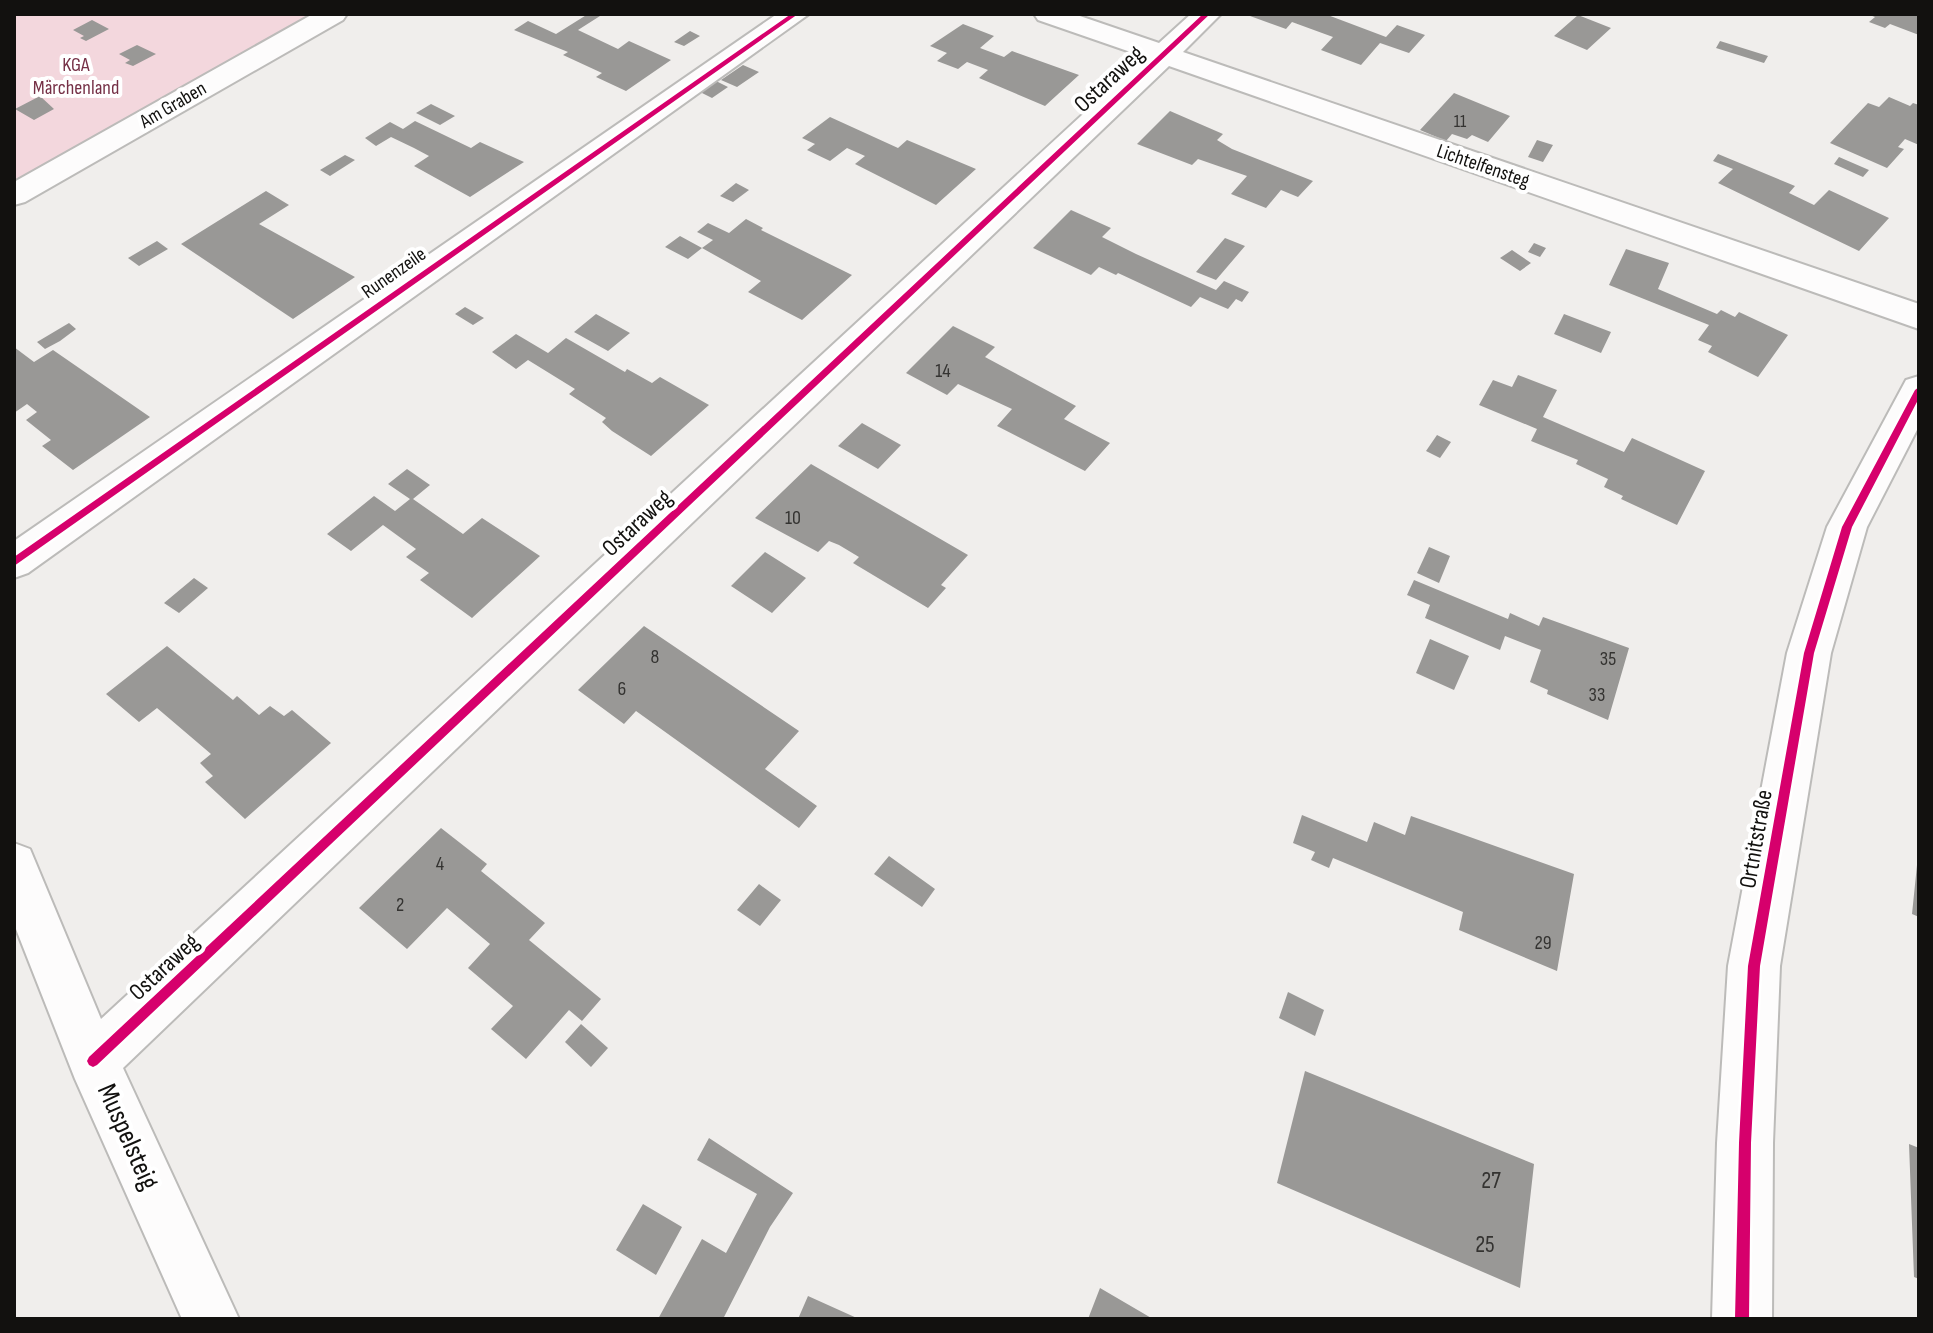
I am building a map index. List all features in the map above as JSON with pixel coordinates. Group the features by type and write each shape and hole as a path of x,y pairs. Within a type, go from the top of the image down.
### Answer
{"street":[{"name":"Am Graben","path":"14,195 333,14"},
{"name":"Runenzeile","path":"14,562 795,14"},
{"name":"Lichtelfensteg","path":"1048,14 1919,317"},
{"name":"Ostaraweg","path":"93,1061 1207,14"},
{"name":"Ortnitstraße","path":"1742,1319 1745,1143 1754,966 1809,653 1847,527 1919,390"},
{"name":"Muspelsteig","path":"14,865 93,1061 211,1319"}],"green space":[{"name":"KGA Märchenland","path":"14,14 315,14 14,184"}],"building":[{"path":"588,14 600,16 578,30 618,49 629,41 671,60 626,91 596,77 602,73 563,55 568,52 514,30 528,21 556,34"},
{"path":"1325,14 1386,37 1397,25 1425,35 1409,53 1380,43 1361,65 1321,50 1333,37 1292,22 1286,29 1250,16"},
{"path":"1867,14 1919,14 1919,35 1890,24 1885,28 1869,22 1875,17"},
{"path":"1578,15 1611,28 1587,50 1554,36"},
{"path":"92,20 109,29 86,41 80,38 84,36 73,30"},
{"path":"963,24 994,36 980,48 1004,57 1012,51 1079,75 1045,106 979,78 988,70 967,62 958,69 937,61 947,53 930,46"},
{"path":"690,31 700,36 684,46 674,42"},
{"path":"1720,41 1768,56 1764,63 1716,48"},
{"path":"137,45 156,54 133,66 125,63 130,60 119,54"},
{"path":"743,65 759,72 737,87 721,80"},
{"path":"714,80 728,87 712,98 698,91"},
{"path":"1454,93 1510,116 1488,142 1472,135 1467,139 1452,134 1446,141 1420,130"},
{"path":"40,96 54,109 34,120 15,109"},
{"path":"1889,97 1910,106 1913,103 1919,105 1919,145 1905,139 1898,147 1904,149 1887,168 1830,143 1868,103 1879,107"},
{"path":"431,104 455,116 440,125 416,113"},
{"path":"1170,111 1223,134 1217,140 1232,149 1313,181 1298,197 1281,190 1266,208 1231,194 1247,176 1198,159 1192,165 1137,144"},
{"path":"830,117 898,148 907,140 976,169 936,205 855,164 865,156 847,148 830,161 807,150 815,144 802,138"},
{"path":"415,121 471,148 480,142 524,162 470,197 414,166 429,156 391,137 376,146 365,138 390,122 403,129"},
{"path":"1537,140 1553,145 1543,162 1528,157"},
{"path":"1718,154 1795,186 1789,193 1814,205 1829,190 1889,218 1859,251 1718,183 1733,169 1713,161"},
{"path":"345,155 355,160 330,176 320,170"},
{"path":"1839,157 1869,170 1863,177 1834,164"},
{"path":"736,183 749,190 733,202 720,196"},
{"path":"266,191 289,205 259,224 355,277 293,319 181,244"},
{"path":"1071,210 1111,228 1102,237 1136,254 1216,290 1224,281 1249,292 1242,302 1236,299 1228,309 1200,297 1191,307 1118,273 1116,275 1099,267 1091,275 1033,248"},
{"path":"746,219 763,228 761,230 852,275 802,320 748,292 761,281 702,248 713,240 697,232 708,223 729,233"},
{"path":"680,236 702,248 688,259 665,247"},
{"path":"1225,238 1245,246 1216,280 1196,272"},
{"path":"157,241 168,249 139,266 128,258"},
{"path":"1534,243 1546,248 1540,257 1528,252"},
{"path":"1626,249 1669,263 1658,289 1717,314 1721,310 1735,317 1739,312 1788,335 1758,377 1708,352 1712,346 1698,340 1709,325 1609,285"},
{"path":"1512,250 1531,263 1520,271 1500,258"},
{"path":"465,307 484,318 473,325 455,314"},
{"path":"596,314 630,333 608,351 574,332"},
{"path":"1564,314 1611,332 1601,353 1554,334"},
{"path":"69,323 76,329 60,341 45,349 37,342"},
{"path":"953,326 995,347 985,357 1076,406 1064,419 1110,443 1085,471 997,426 1012,409 958,384 947,395 906,373"},
{"path":"516,334 548,353 566,338 625,372 627,369 652,383 660,377 709,405 651,456 612,431 602,422 606,418 569,394 575,389 528,360 516,369 492,352"},
{"path":"14,347 34,362 53,350 150,417 73,470 42,446 51,440 26,420 37,412 27,404 14,413"},
{"path":"1518,375 1557,390 1543,417 1624,452 1632,438 1705,471 1677,525 1621,499 1623,496 1604,487 1608,479 1576,464 1578,460 1531,441 1537,429 1479,405 1493,380 1512,387"},
{"path":"862,423 901,445 878,469 838,446"},
{"path":"1437,435 1451,442 1440,458 1426,451"},
{"path":"811,464 968,555 941,585 946,588 928,608 853,563 859,557 839,545 829,541 818,552 755,518"},
{"path":"407,469 430,485 413,499 463,534 482,518 540,556 472,618 420,580 429,573 406,557 416,549 383,525 351,551 327,534 374,496 395,511 410,499 388,484"},
{"path":"1429,547 1450,556 1439,583 1417,573"},
{"path":"765,552 806,578 772,613 731,586"},
{"path":"194,578 208,588 179,613 164,603"},
{"path":"1414,580 1508,619 1510,613 1539,626 1543,617 1629,648 1608,720 1547,694 1548,690 1530,682 1541,650 1505,636 1500,650 1425,618 1430,605 1407,595"},
{"path":"644,626 799,731 765,769 817,806 799,828 636,711 624,724 578,690"},
{"path":"1430,639 1469,656 1454,690 1416,673"},
{"path":"167,646 233,700 237,696 259,715 270,706 284,716 292,710 331,743 245,819 205,782 213,776 200,763 211,754 157,708 139,722 106,694"},
{"path":"1302,815 1367,842 1374,822 1405,835 1411,816 1574,874 1557,971 1459,930 1463,912 1333,858 1329,868 1311,860 1315,852 1293,843"},
{"path":"441,828 487,864 481,871 545,923 529,940 601,999 582,1021 569,1010 526,1059 491,1029 513,1006 468,968 490,944 447,908 407,949 359,908"},
{"path":"889,856 935,889 922,907 874,874"},
{"path":"1919,866 1919,917 1912,914"},
{"path":"759,884 781,900 760,926 737,910"},
{"path":"1288,992 1324,1010 1315,1036 1279,1018"},
{"path":"581,1024 608,1048 591,1067 565,1042"},
{"path":"1305,1071 1534,1164 1520,1288 1277,1183"},
{"path":"709,1138 793,1193 770,1227 723,1319 658,1319 702,1239 726,1253 757,1194 697,1160"},
{"path":"1909,1144 1919,1148 1919,1279 1914,1277"},
{"path":"643,1204 682,1227 656,1275 616,1250"},
{"path":"1100,1288 1153,1319 1088,1319"},
{"path":"808,1296 859,1319 798,1319"}],"cycle path":[{"path":"14,562 795,14"},
{"path":"93,1061 1207,14"},
{"path":"1742,1319 1745,1143 1754,966 1809,653 1847,527 1919,390"}]}
